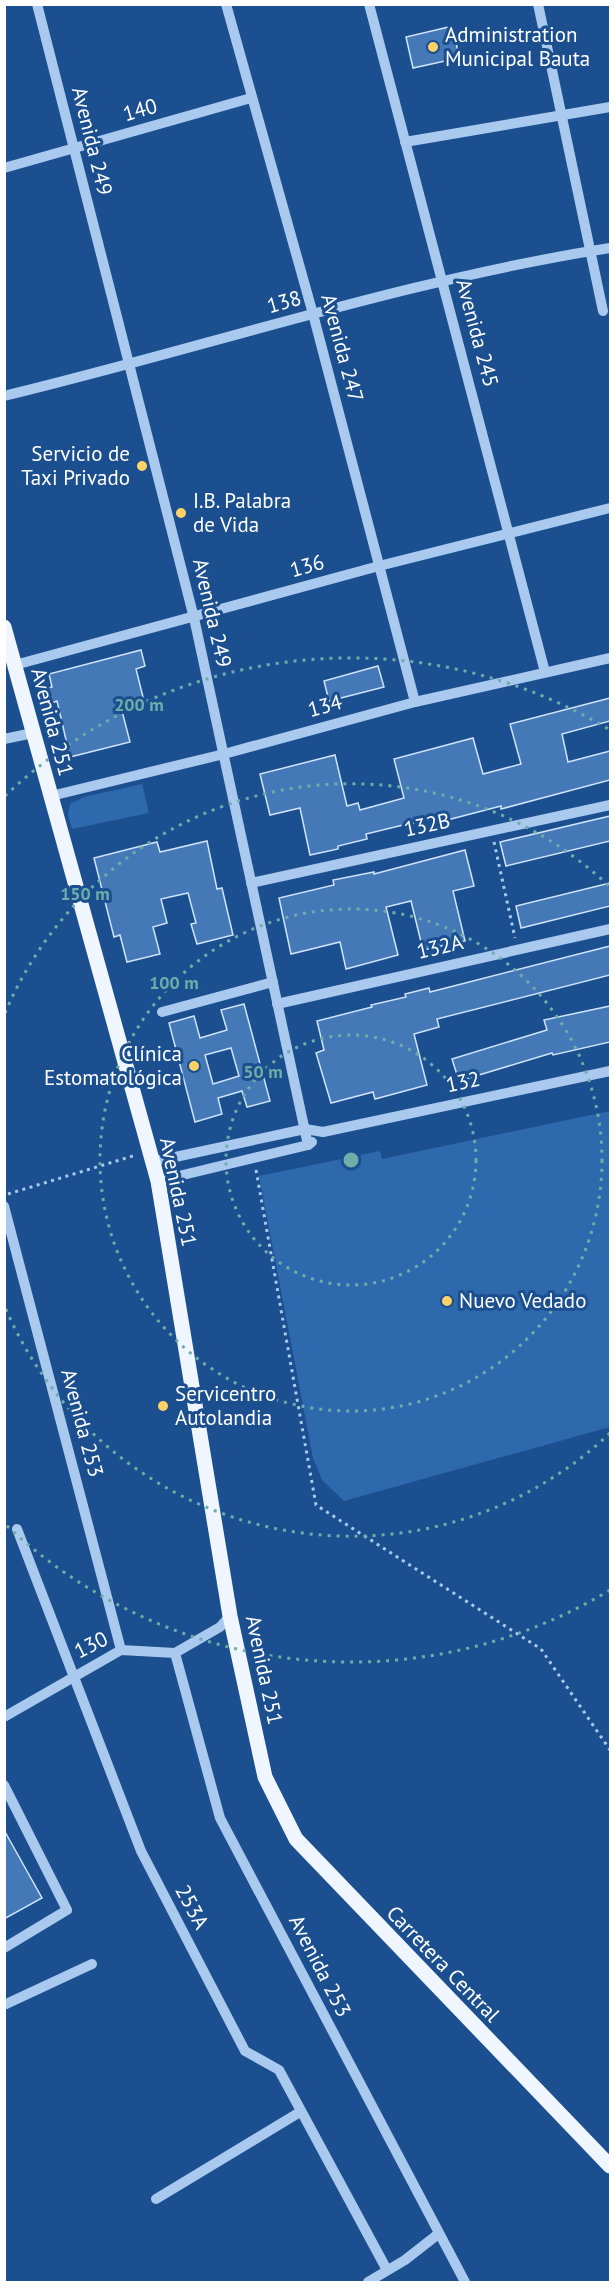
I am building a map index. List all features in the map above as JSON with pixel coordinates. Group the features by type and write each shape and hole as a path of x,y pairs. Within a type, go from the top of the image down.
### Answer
{"main road":[{"name":"Avenida 251","path":"4,627 158,1182 230,1616 266,1777"},
{"name":"Carretera Central","path":"266,1777 296,1839 610,2166"}],"street":[{"name":"Avenida 249","path":"37,4 194,618 308,1145"},
{"name":"Avenida 247","path":"226,4 313,314 415,702"},
{"path":"538,4 559,114 603,311"},
{"name":"Avenida 245","path":"371,5 545,672"},
{"name":"140","path":"4,168 251,98"},
{"path":"405,142 610,107"},
{"name":"138","path":"4,396 130,366 443,279 610,248"},
{"name":"136","path":"15,665 379,566 610,508"},
{"name":"134","path":"51,796 224,754 415,702 610,658"},
{"path":"4,739 33,733"},
{"name":"132B","path":"252,883 610,805"},
{"name":"132A","path":"277,1004 610,929"},
{"path":"162,1012 273,982"},
{"name":"132","path":"151,1157 305,1129 323,1132 610,1071"},
{"name":"132","path":"158,1182 308,1145 323,1132"},
{"name":"Avenida 253","path":"4,1206 121,1650"},
{"name":"253A","path":"16,1529 146,1862 245,2051 279,2070 387,2270"},
{"path":"175,1653 220,1627 230,1616"},
{"name":"130","path":"4,1717 121,1650 175,1653"},
{"name":"Avenida 253","path":"175,1653 220,1818 437,2235 465,2283"},
{"path":"4,1785 67,1910 4,1948"},
{"path":"4,2005 92,1964"},
{"path":"156,2199 300,2112"},
{"path":"368,2283 405,2260 437,2235"}],"path":[{"path":"491,831 518,950"},
{"path":"4,1195 151,1157"},
{"path":"254,1158 316,1505 541,1649 610,1750"}],"shaded area":[{"path":"142,784 149,813 72,829 68,815 70,804 84,797"},
{"name":"Nuevo Vedado","path":"610,1111 610,1427 344,1501 322,1480 313,1458 259,1176 380,1151 382,1159"}],"building":[{"name":"Administration Municipal Bauta","path":"453,26 459,58 413,68 406,37"},
{"path":"141,650 145,666 136,669 145,705 122,711 130,742 70,757 57,701 52,703 48,688 52,687 49,674"},
{"path":"378,666 384,687 329,701 324,681"},
{"path":"610,698 610,721 562,734 568,762 610,751 610,780 501,809 501,806 432,824 431,819 366,834 367,839 310,855 300,808 270,815 260,774 335,755 347,806 358,803 360,810 404,798 394,759 473,738 483,774 521,764 510,724"},
{"path":"610,816 610,841 506,866 500,842"},
{"path":"207,841 217,889 222,888 233,935 197,944 191,924 196,923 188,893 161,899 167,923 153,927 160,954 127,962 120,935 114,937 94,858 157,842 160,852"},
{"path":"465,850 474,886 453,891 465,941 423,950 411,901 386,907 398,955 346,969 340,942 291,954 279,898 334,885 333,880 374,872 374,874"},
{"path":"610,883 610,906 521,928 516,906"},
{"path":"610,946 610,975 437,1019 439,1027 414,1034 427,1085 375,1099 373,1092 331,1103 316,1053 324,1050 317,1021 406,997 405,994 429,988 430,992"},
{"name":"Clínica Estomatológica","path":"244,1004 270,1101 247,1107 242,1091 218,1098 222,1114 195,1122 169,1023 194,1016 200,1038 227,1030 221,1010","holes":["231,1048 239,1076 213,1084 205,1055"]},
{"path":"610,1006 610,1042 553,1055 552,1053 459,1081 452,1059 547,1030 544,1020"},
{"path":"4,1830 42,1898 4,1919"}],"place":[{"name":"Administration Municipal Bauta","path":"433,47"},
{"name":"Servicio de Taxi Privado","path":"142,466"},
{"name":"I.B. Palabra de Vida","path":"181,513"},
{"name":"Clínica Estomatológica","path":"194,1066"},
{"name":"Nuevo Vedado","path":"447,1301"},
{"name":"Servicentro Autolandia","path":"163,1406"}]}
